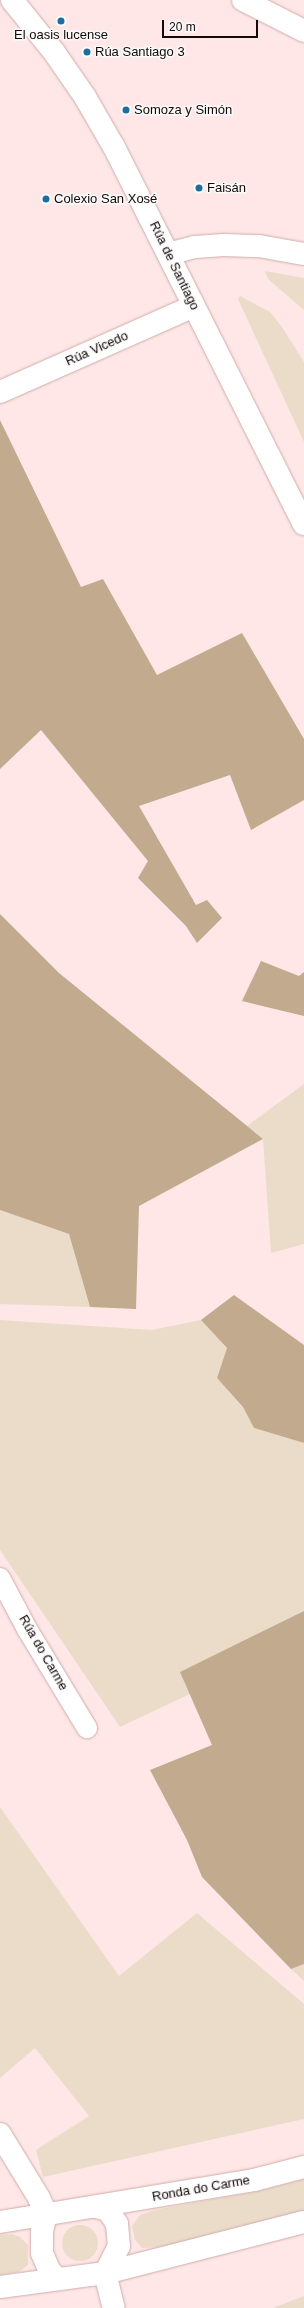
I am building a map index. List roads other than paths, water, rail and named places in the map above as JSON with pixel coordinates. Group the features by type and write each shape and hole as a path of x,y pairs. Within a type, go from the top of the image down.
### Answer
{"street":[{"name":"Rúa de Santiago","path":"12,0 54,52 85,97 114,147 304,524"},
{"path":"243,0 304,30"},
{"path":"168,254 196,247 224,245 259,246 304,254"},
{"name":"Rúa Vicedo","path":"0,392 194,306"},
{"name":"Rúa do Carme","path":"0,1578 27,1629 87,1728"},
{"path":"0,2134 39,2198 46,2214 42,2232 42,2254 50,2272 59,2279"},
{"name":"Ronda do Carme","path":"0,2222 254,2180 304,2167"},
{"path":"96,2207 108,2210 117,2224 119,2246 105,2273 114,2308"},
{"path":"0,2287 105,2273 304,2222"}],"place":[{"name":"El oasis lucense","path":"61,21"},
{"name":"Rúa Santiago 3","path":"87,52"},
{"name":"Somoza y Simón","path":"126,110"},
{"name":"Faisán","path":"199,188"},
{"name":"Colexio San Xosé","path":"46,199"}]}
